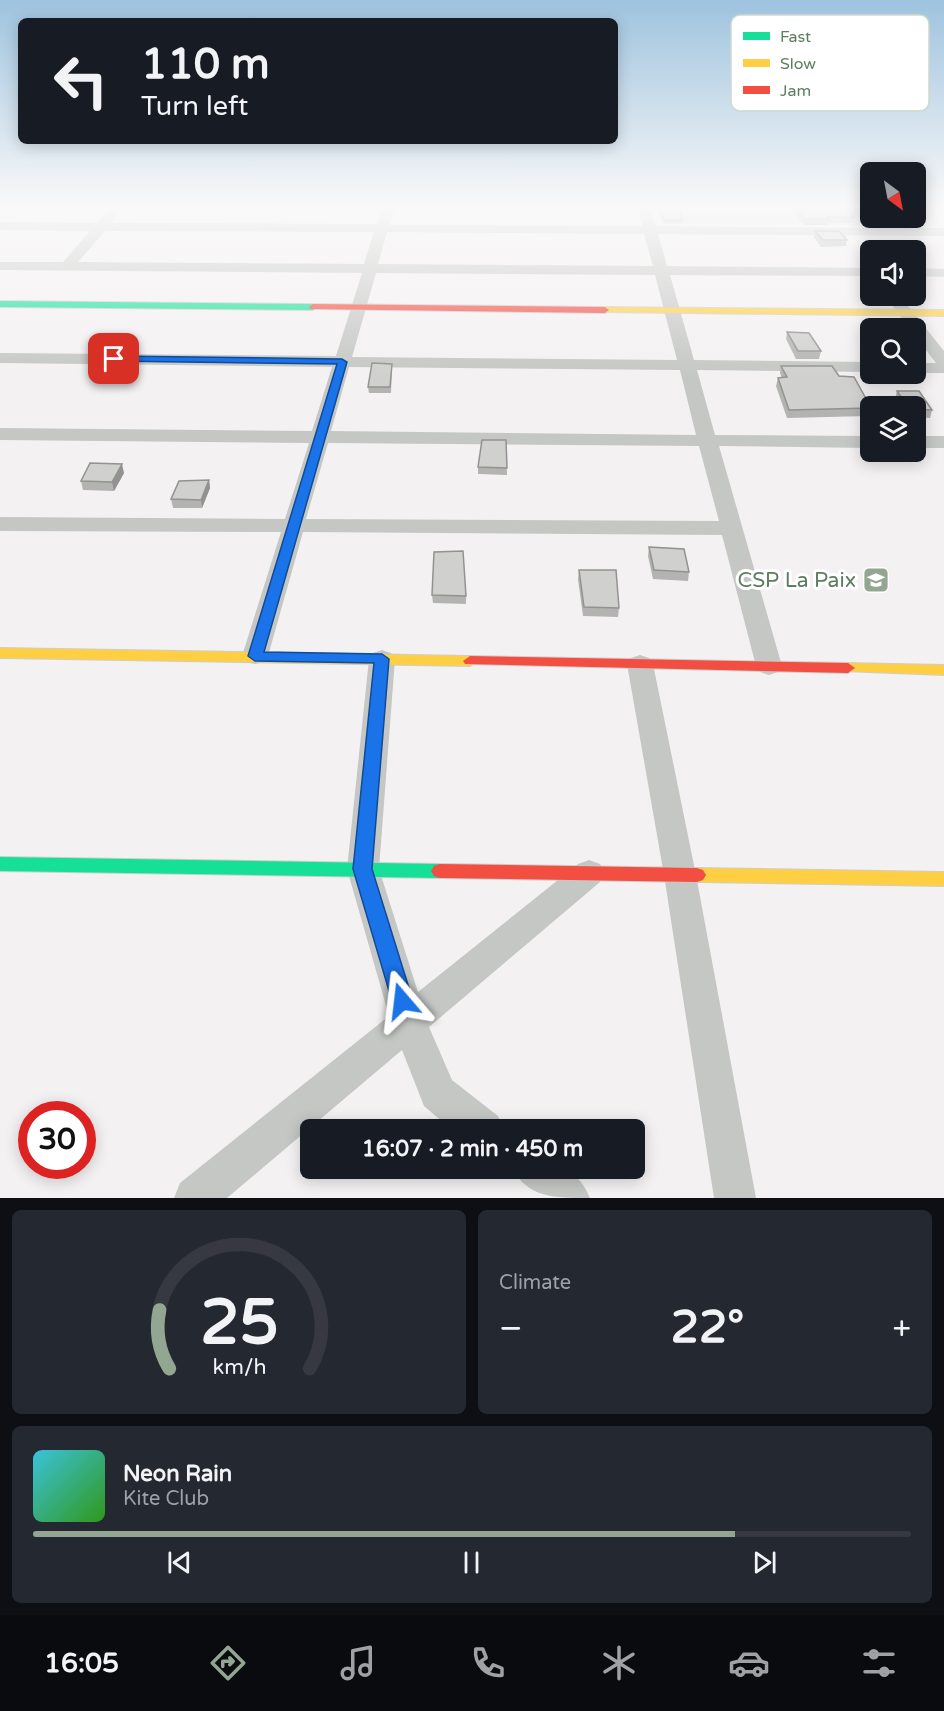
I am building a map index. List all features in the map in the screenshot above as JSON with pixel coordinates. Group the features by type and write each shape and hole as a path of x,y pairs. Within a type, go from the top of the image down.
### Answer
{"street":[{"path":"66,267 69,264"},
{"path":"255,656 371,264"},
{"path":"659,264 769,666"},
{"path":"0,266 860,272"},
{"path":"926,273 944,273"},
{"path":"0,304 944,313"},
{"path":"900,306 944,363"},
{"path":"0,358 860,367"},
{"path":"926,368 944,368"},
{"path":"0,434 860,442"},
{"path":"926,442 944,442"},
{"path":"0,524 732,528"},
{"path":"0,653 944,670"},
{"path":"382,659 363,869 409,1023 438,1093 470,1119"},
{"path":"640,664 680,874 735,1198"},
{"path":"0,864 944,879"},
{"path":"195,1198 589,873"},
{"path":"546,1179 569,1198"}],"building":[{"path":"787,332 809,333 821,351 798,351"},
{"path":"372,363 392,364 390,387 368,387"},
{"path":"781,366 832,366 839,376 854,377 864,396 860,396 860,408 789,410 778,378 787,377"},
{"path":"897,391 919,391 922,396 900,396"},
{"path":"926,401 932,410 926,410"},
{"path":"482,440 506,440 507,468 478,467"},
{"path":"90,463 122,464 112,482 81,481"},
{"path":"209,480 201,500 171,499 179,481"},
{"path":"649,547 684,549 689,572 654,570"},
{"path":"463,551 466,596 432,595 434,552"},
{"path":"579,570 616,570 619,608 584,607"}],"traffic: fast":[{"path":"0,304 313,307"},
{"path":"0,864 440,871"}],"traffic: slow":[{"path":"605,310 944,313"},
{"path":"0,653 470,661"},
{"path":"848,668 944,670"},
{"path":"697,875 944,879"}],"traffic: jam":[{"path":"313,307 605,310"},
{"path":"470,661 848,668"},
{"path":"440,871 697,875"}],"place":[{"name":"CSP La Paix","path":"876,580"}],"route":[{"path":"114,359 342,362 255,656 382,659 363,869 402,1001"}]}
